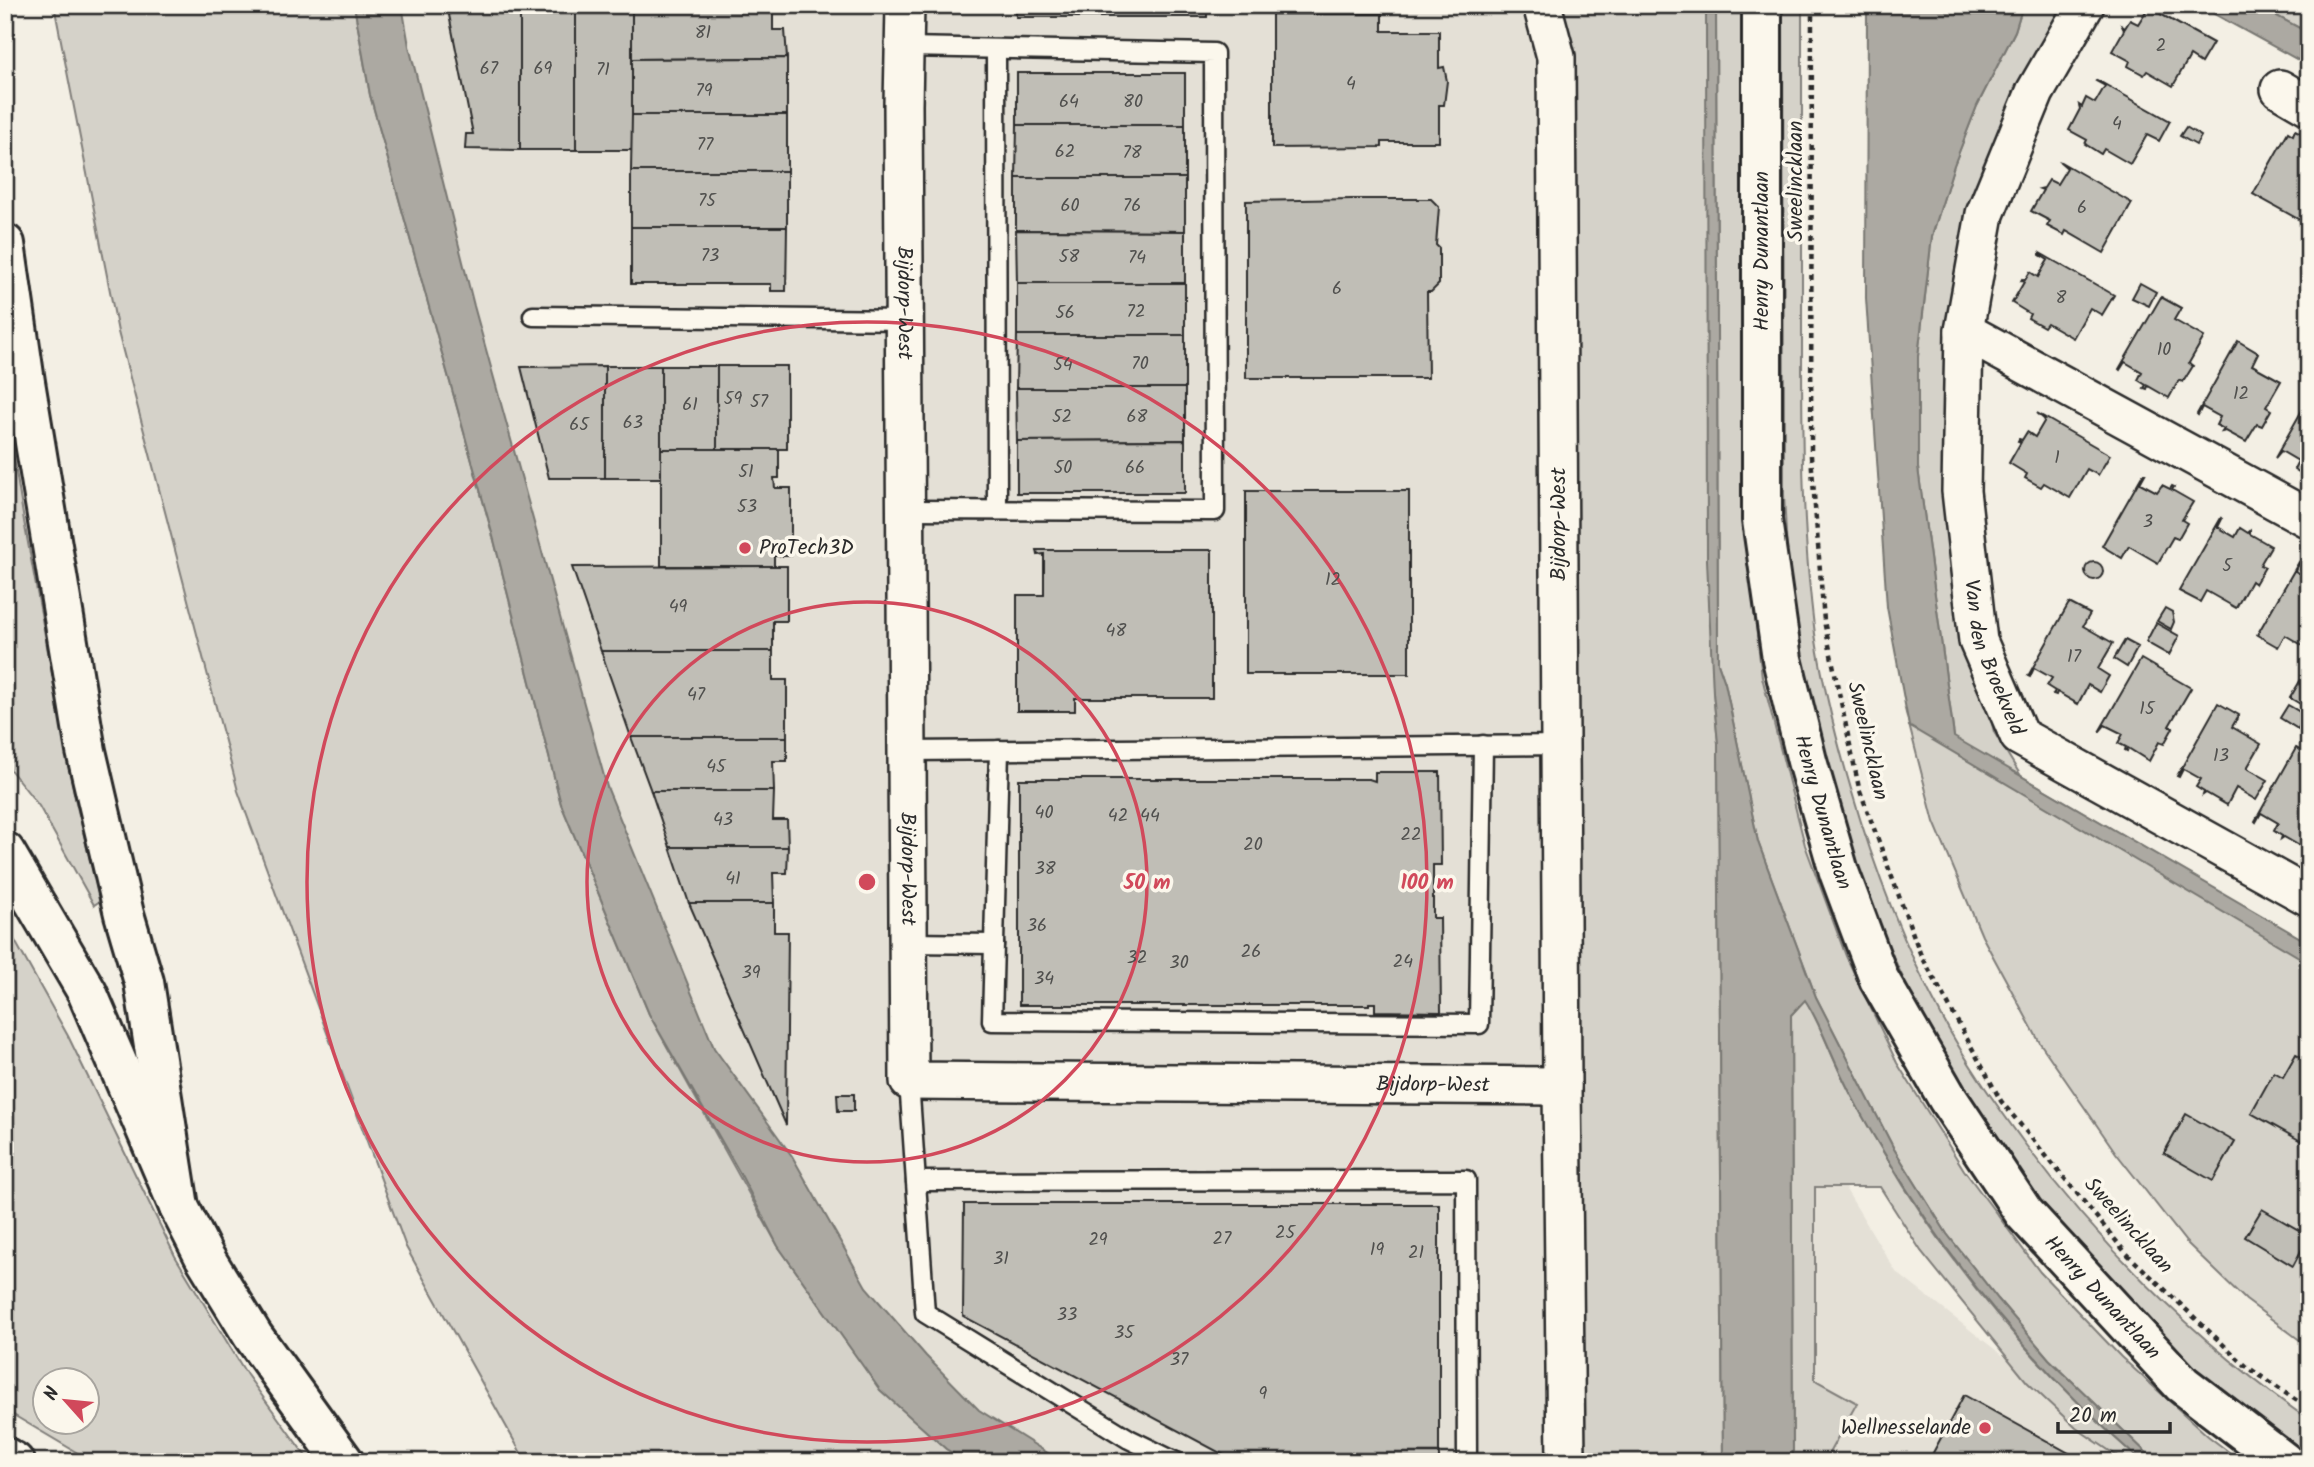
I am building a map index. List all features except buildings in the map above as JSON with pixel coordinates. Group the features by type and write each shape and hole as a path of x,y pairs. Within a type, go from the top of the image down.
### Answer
{"main road":[{"name":"Henry Dunantlaan","path":"1762,5 1762,520 1782,659 1807,761 1839,872 1879,979 1948,1099 2024,1213 2182,1384 2284,1462"},
{"path":"5,244 86,751 124,914 144,982 178,1207"},
{"path":"5,852 88,992 178,1207 204,1256 253,1336 344,1462"},
{"path":"5,1457 14,1462"}],"street":[{"name":"Bijdorp-West","path":"905,5 903,105 909,1081 1562,1086"},
{"name":"Bijdorp-West","path":"1542,5 1556,57 1566,1462"},
{"name":"Van den Broekveld","path":"2085,5 2035,92 1985,215 1964,331 1961,491 1978,641 2019,736 2309,897"},
{"path":"1964,331 2309,519"}],"lane":[{"path":"905,47 1214,53 1215,510 907,510"},
{"path":"996,49 997,510"},
{"path":"533,316 906,320"},
{"path":"908,751 1560,744"},
{"path":"999,750 992,1021 1479,1024 1483,745"},
{"path":"909,943 994,944"},
{"path":"909,1081 925,1313 1129,1439 1176,1462"},
{"path":"916,1181 1466,1181 1467,1462"}],"path":[{"name":"Sweelincklaan","path":"1812,5 1811,456 1824,621 1858,788 1920,953 2001,1101 2126,1253 2246,1366 2309,1409"}],"shaded area":[{"path":"54,5 354,5 370,95 494,540 561,804 649,1014 778,1246 880,1389 946,1449 968,1462 526,1462 406,1247 238,791 118,332"},
{"path":"354,5 402,5 409,46 474,306 607,787 714,1048 792,1156 866,1287 926,1356 979,1410 1062,1462 968,1462 946,1449 880,1390 778,1246 741,1175 649,1014 561,804 494,540 370,95"},
{"path":"371,5 1630,5 1668,896 1896,1272 2139,1462 846,1462 625,1194"},
{"path":"1562,5 1706,5 1713,692 1718,743 1723,1462 1578,1462 1576,56"},
{"path":"1706,5 1716,5 1718,663 1725,683 1758,842 1816,997 1894,1149 1947,1234 2049,1359 2156,1462 2142,1462 2069,1393 2002,1319 1971,1280 1913,1199 1873,1135 1805,1000 1791,1015 1793,1462 1723,1462 1718,743 1707,560"},
{"path":"1716,5 1742,5 1742,453 1745,531 1762,677 1805,845 1846,956 1897,1063 1964,1170 2040,1272 2121,1357 2208,1436 2242,1462 2156,1462 2049,1359 1947,1234 1894,1149 1816,997 1758,842 1725,683 1718,663"},
{"path":"1783,5 1802,5 1803,450 1805,524 1815,634 1845,770 1880,877 1902,934 1942,1017 1981,1082 2025,1144 2088,1221 2156,1293 2229,1359 2309,1420 2309,1460 2232,1401 2178,1355 2042,1205 2001,1149 1927,1029 1862,884 1811,708 1792,601 1787,554 1784,494"},
{"path":"1867,5 2023,5 2015,31 1977,106 1954,165 1932,236 1918,356 1918,468 1954,737 2309,943 2309,963 1909,726 1887,607 1866,298"},
{"path":"2023,5 2071,5 2036,64 1979,180 1959,298 1963,597 1994,732 2021,776 2309,944 2309,1347 2246,1300 2186,1242 2116,1153 2040,1043 1982,936 1934,822 1905,709 1954,736 1918,468 1918,357 1932,236 1954,165 1977,106 2015,31"},
{"path":"2198,5 2256,5 2309,33 2309,66"},
{"path":"2256,5 2309,5 2309,33"},
{"path":"5,403 75,798 100,901 94,905 39,806 5,763"},
{"path":"5,923 68,1036 175,1256 247,1375 310,1462 93,1462 49,1436 102,1436 102,1366 32,1366 32,1426 5,1410"},
{"path":"1805,999 1867,1124 1939,1239 2034,1357 2142,1462 2126,1462 2076,1428 2027,1382 1921,1251 1880,1187 1815,1187 1815,1380 1857,1403 1824,1462 1793,1462 1791,1015"}],"place":[{"name":"ProTech3D","path":"745,548"},
{"name":"Wellnesselande","path":"1985,1428"}]}
